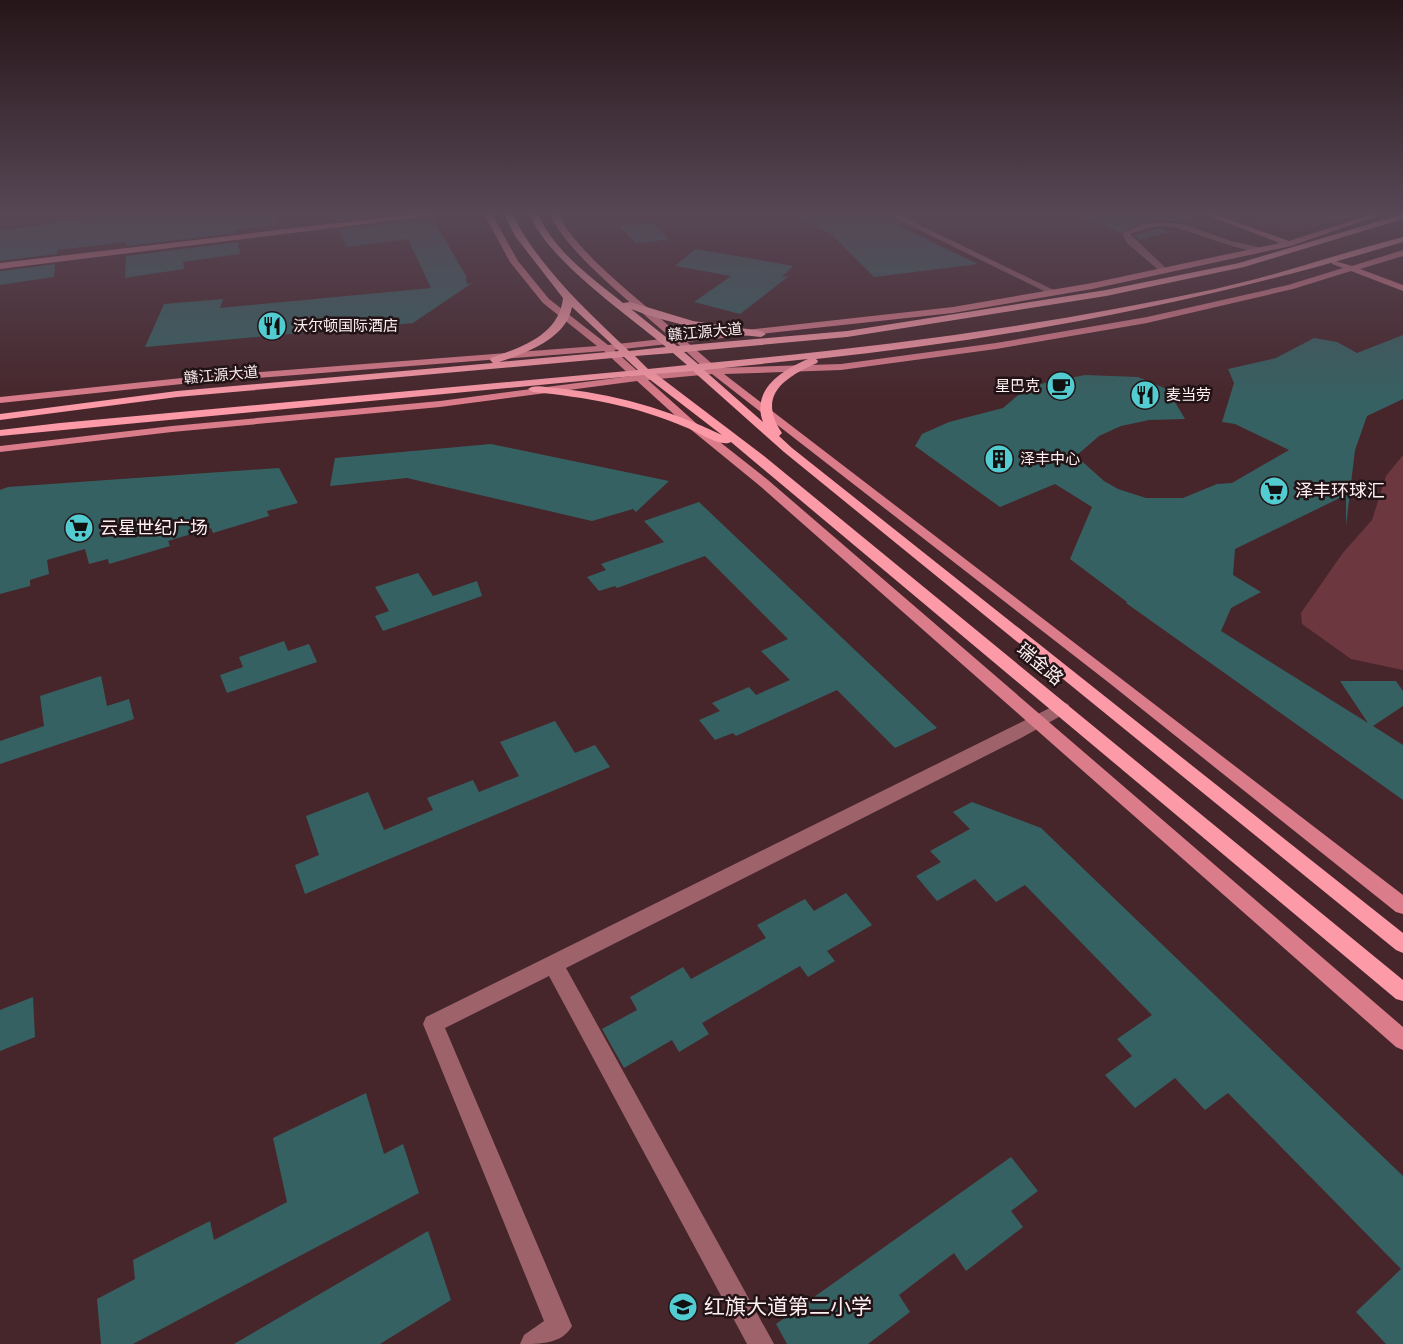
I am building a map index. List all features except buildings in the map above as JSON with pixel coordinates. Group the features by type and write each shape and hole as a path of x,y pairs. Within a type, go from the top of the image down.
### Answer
{"main road":[{"path":"551,277 617,351"},
{"path":"587,277 676,345"},
{"name":"赣江源大道","path":"0,417 177,394 451,370 676,345 842,334 1106,292 1182,277"},
{"name":"赣江源大道","path":"705,370 860,352 1125,309 1281,277"},
{"path":"600,289 625,303 650,313 695,325 789,336 842,334 860,352"},
{"path":"451,370 509,355 543,338 559,324 565,315 568,298"},
{"path":"788,450 772,429 766,412 766,403 772,387 786,374 799,367 828,357 860,352"},
{"name":"瑞金路","path":"705,370 788,450 1403,944"},
{"name":"赣江源大道","path":"0,433 174,413 643,375"},
{"name":"瑞金路","path":"643,375 760,458 1403,992"},
{"path":"482,387 544,390 614,401 663,414 760,458"}],"street":[{"path":"526,277 546,301 617,351 693,426 764,483 1403,1040"},
{"path":"609,277 650,313 676,345 705,370 766,412 1113,678 1403,906"},
{"path":"1021,277 1055,293"},
{"path":"676,345 748,333 953,310 1136,277"},
{"path":"0,449 172,429 440,404 643,375 705,370 840,366 996,346 1148,320 1327,277"},
{"path":"1374,277 1403,288"},
{"path":"0,400 194,380 509,355 617,351"},
{"path":"533,1344 559,1326 434,1024 1062,708"},
{"path":"554,965 760,1344"}],"shaded area":[{"path":"1403,455 1403,670 1351,659 1302,624 1301,613 1342,554 1372,520 1386,476"}],"place":[{"name":"沃尔顿国际酒店","path":"272,326"},
{"name":"星巴克","path":"1061,386"},
{"name":"麦当劳","path":"1145,395"},
{"name":"泽丰中心","path":"999,459"},
{"name":"泽丰环球汇","path":"1274,491"},
{"name":"云星世纪广场","path":"79,528"},
{"name":"红旗大道第二小学","path":"683,1307"}]}
